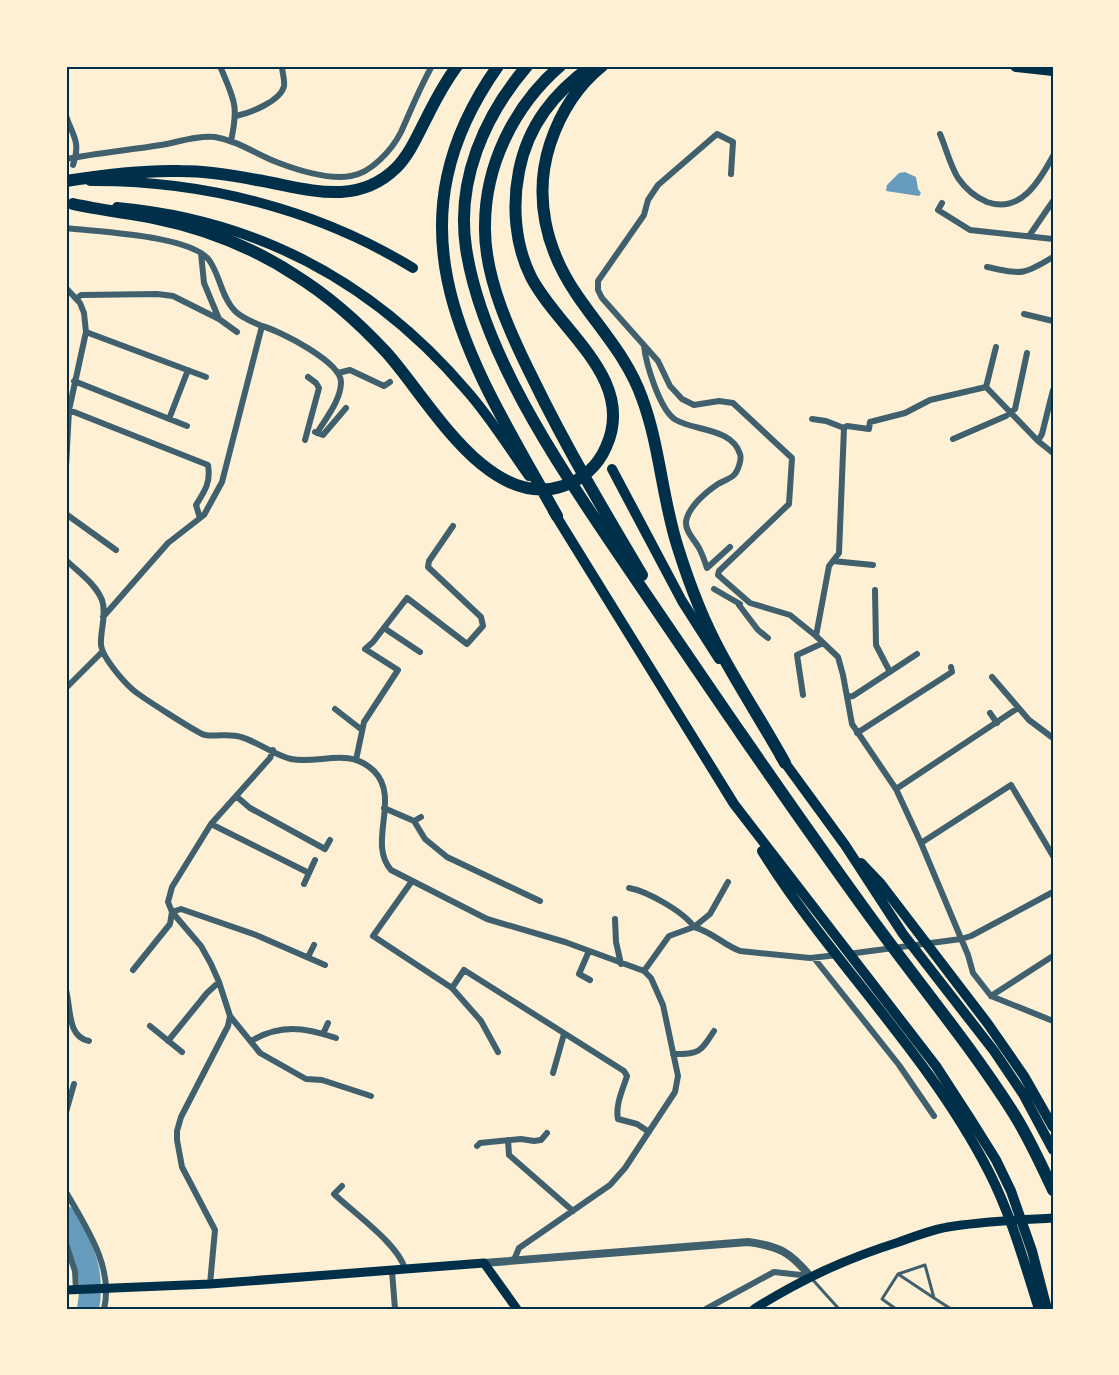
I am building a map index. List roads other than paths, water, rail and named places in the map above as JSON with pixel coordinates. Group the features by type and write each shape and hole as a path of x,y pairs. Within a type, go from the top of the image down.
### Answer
{"highway":[{"path":"66,182 135,173 179,171 230,175 322,193 355,190 371,185 397,167 406,155 436,98 458,66"},
{"path":"498,66 471,107 452,155 442,210 444,261 455,314 476,368 557,516"},
{"path":"527,66 505,93 484,128 472,167 465,206 466,247 477,293 495,344 526,408 577,493 788,804 985,1070 1015,1116 1053,1190"},
{"path":"560,66 523,108 510,129 491,175 485,227 495,284 522,357 553,421 710,689"},
{"path":"70,204 167,221 239,238 294,274 351,316 388,354 463,447 481,464 520,485 548,489 572,483 584,476 601,458 611,435 614,410 612,398 600,371 546,301 531,275 523,256 516,220 517,182 524,149 531,132 550,102 591,66"},
{"path":"602,66 571,100 550,144 543,173 542,194 547,234 564,275 616,346 635,379 648,416 670,519 692,587 720,651 785,763"},
{"path":"1016,66 1053,70"}],"main road":[{"path":"66,182 122,182 182,187 252,201 313,220 367,242 413,268"},
{"path":"239,238 276,246 334,275 370,299 442,362 469,393 557,516 734,804 924,1068 984,1162 1010,1221 1039,1309"},
{"path":"612,469 682,601 785,763 845,845 903,934 994,1051 1023,1094 1053,1150"},
{"path":"845,845 881,884 988,1024 1024,1076 1053,1127"},
{"path":"834,943 936,1066 996,1160 1025,1228 1047,1309"},
{"path":"754,1309 810,1276 870,1251 944,1228 985,1221 1053,1218"},
{"path":"74,1290 210,1284 484,1263 517,1309"}],"street":[{"path":"220,66 236,105 231,141"},
{"path":"236,116 251,113 280,95 284,84 282,66"},
{"path":"66,159 213,137 231,141 279,163 315,174 352,176 368,169 389,150 400,134 421,85 432,66"},
{"path":"66,116 78,149 73,165"},
{"path":"731,174 733,142 717,134 658,185 648,200 644,215 598,281 598,290 602,298 658,361 670,386 682,399 694,405 719,401 733,403 792,458 789,504 719,571 718,575 750,603 790,615 838,657 852,724 896,789 921,843 973,973 991,996 1053,1021"},
{"path":"940,134 958,177 971,192 991,203 1007,206 1017,202 1038,181 1053,156"},
{"path":"1029,236 1053,201"},
{"path":"942,203 938,210 970,230 1053,239"},
{"path":"66,228 159,238 201,252 208,260 235,311 307,348 333,366 338,373 342,380 337,399 317,433"},
{"path":"201,252 204,283 219,318"},
{"path":"987,267 1021,273 1034,269 1053,257"},
{"path":"66,288 84,313 86,332 69,410 66,467"},
{"path":"76,299 81,295 173,296 219,318 237,332"},
{"path":"1024,314 1053,321"},
{"path":"103,617 168,543 204,515 222,482 259,345 262,326"},
{"path":"86,332 206,377"},
{"path":"644,345 646,362 667,412 676,420 719,434 730,441 740,453 735,475 707,492 689,512 686,521 687,529 700,548 707,568 730,547"},
{"path":"986,387 996,347"},
{"path":"953,439 1012,413 1015,409 1027,353"},
{"path":"169,419 188,370"},
{"path":"338,373 350,370 384,386 390,382"},
{"path":"305,440 320,388 308,377"},
{"path":"74,381 187,426"},
{"path":"986,387 1038,441 1053,453"},
{"path":"812,419 826,421 844,428 847,426 869,429 870,422 905,413 930,400 986,387"},
{"path":"1038,441 1042,434 1052,394"},
{"path":"308,430 323,435 346,408"},
{"path":"69,410 208,465 210,477 206,489 195,505 200,518"},
{"path":"816,636 829,566 839,553 844,428"},
{"path":"66,514 116,550"},
{"path":"356,760 364,722 398,670 365,649 407,598 467,644 483,626 481,616 428,567 429,561 453,526"},
{"path":"66,560 96,590 103,602 102,652 132,690 204,735 240,736 292,759 327,757 356,760 373,770 381,780 384,794 381,848 384,862 392,870 487,919 589,951 644,971 651,978 663,1005 678,1076 675,1092 625,1168 610,1185 519,1248 514,1260"},
{"path":"833,561 873,565"},
{"path":"714,589 739,605 758,630 768,638"},
{"path":"875,590 876,645 890,672"},
{"path":"739,605 744,599"},
{"path":"384,628 420,652"},
{"path":"803,695 797,655 823,643"},
{"path":"66,688 102,652"},
{"path":"847,697 853,696 917,654"},
{"path":"857,733 952,672 951,667"},
{"path":"992,677 1029,720 1053,738"},
{"path":"896,789 1018,708"},
{"path":"335,709 362,730"},
{"path":"990,713 997,723"},
{"path":"273,750 270,758 211,824 172,887 168,902 172,912 201,946 219,982 230,1016 260,1053 306,1079 322,1080 372,1096"},
{"path":"921,843 1011,785 1053,856"},
{"path":"236,796 250,808 325,849 330,840"},
{"path":"384,808 414,821 424,839 447,857 540,901"},
{"path":"414,821 421,817"},
{"path":"211,824 309,873"},
{"path":"304,884 315,860"},
{"path":"412,881 373,936 452,988 481,1021 498,1052"},
{"path":"644,971 669,936 694,927 710,914 728,882"},
{"path":"629,888 639,890 682,914 694,927 705,930 732,948 740,951 814,958 961,939 971,936 1053,892"},
{"path":"172,912 181,909 256,935 325,965"},
{"path":"134,970 170,924 172,912"},
{"path":"615,919 616,942 621,964"},
{"path":"308,957 314,945"},
{"path":"589,951 579,974 590,980"},
{"path":"991,996 1053,956"},
{"path":"814,958 899,1065 934,1116"},
{"path":"452,988 464,970 624,1071 627,1076 618,1104 618,1119 637,1124 649,1132"},
{"path":"168,1041 207,993 219,982"},
{"path":"66,990 71,1022 77,1036 89,1041"},
{"path":"210,1284 215,1230 182,1167 177,1131 181,1117 228,1026 230,1016"},
{"path":"323,1034 328,1023"},
{"path":"150,1026 182,1052"},
{"path":"251,1041 273,1030 288,1028 336,1038"},
{"path":"673,1054 693,1054 703,1048 714,1031"},
{"path":"553,1073 564,1034"},
{"path":"66,1112 74,1084"},
{"path":"477,1146 480,1143 521,1139 534,1142 541,1140 548,1133"},
{"path":"508,1140 509,1155 573,1211"},
{"path":"342,1185 334,1194 393,1248 403,1261 405,1269"},
{"path":"66,1192 92,1236 100,1255 104,1309"},
{"path":"484,1263 748,1242 782,1250 796,1260 810,1276"},
{"path":"66,1244 75,1271 74,1290"},
{"path":"392,1270 395,1309"},
{"path":"706,1309 774,1272 810,1276"}],"lane":[{"path":"896,1309 882,1299 898,1274 925,1265 934,1298"},
{"path":"898,1274 951,1309"},
{"path":"810,1276 839,1309"}],"water":[{"path":"905,172 916,177 921,193 919,196 886,191 887,185 899,173"}],"waterway":[{"path":"66,1217 78,1239 89,1272 88,1309"}]}
